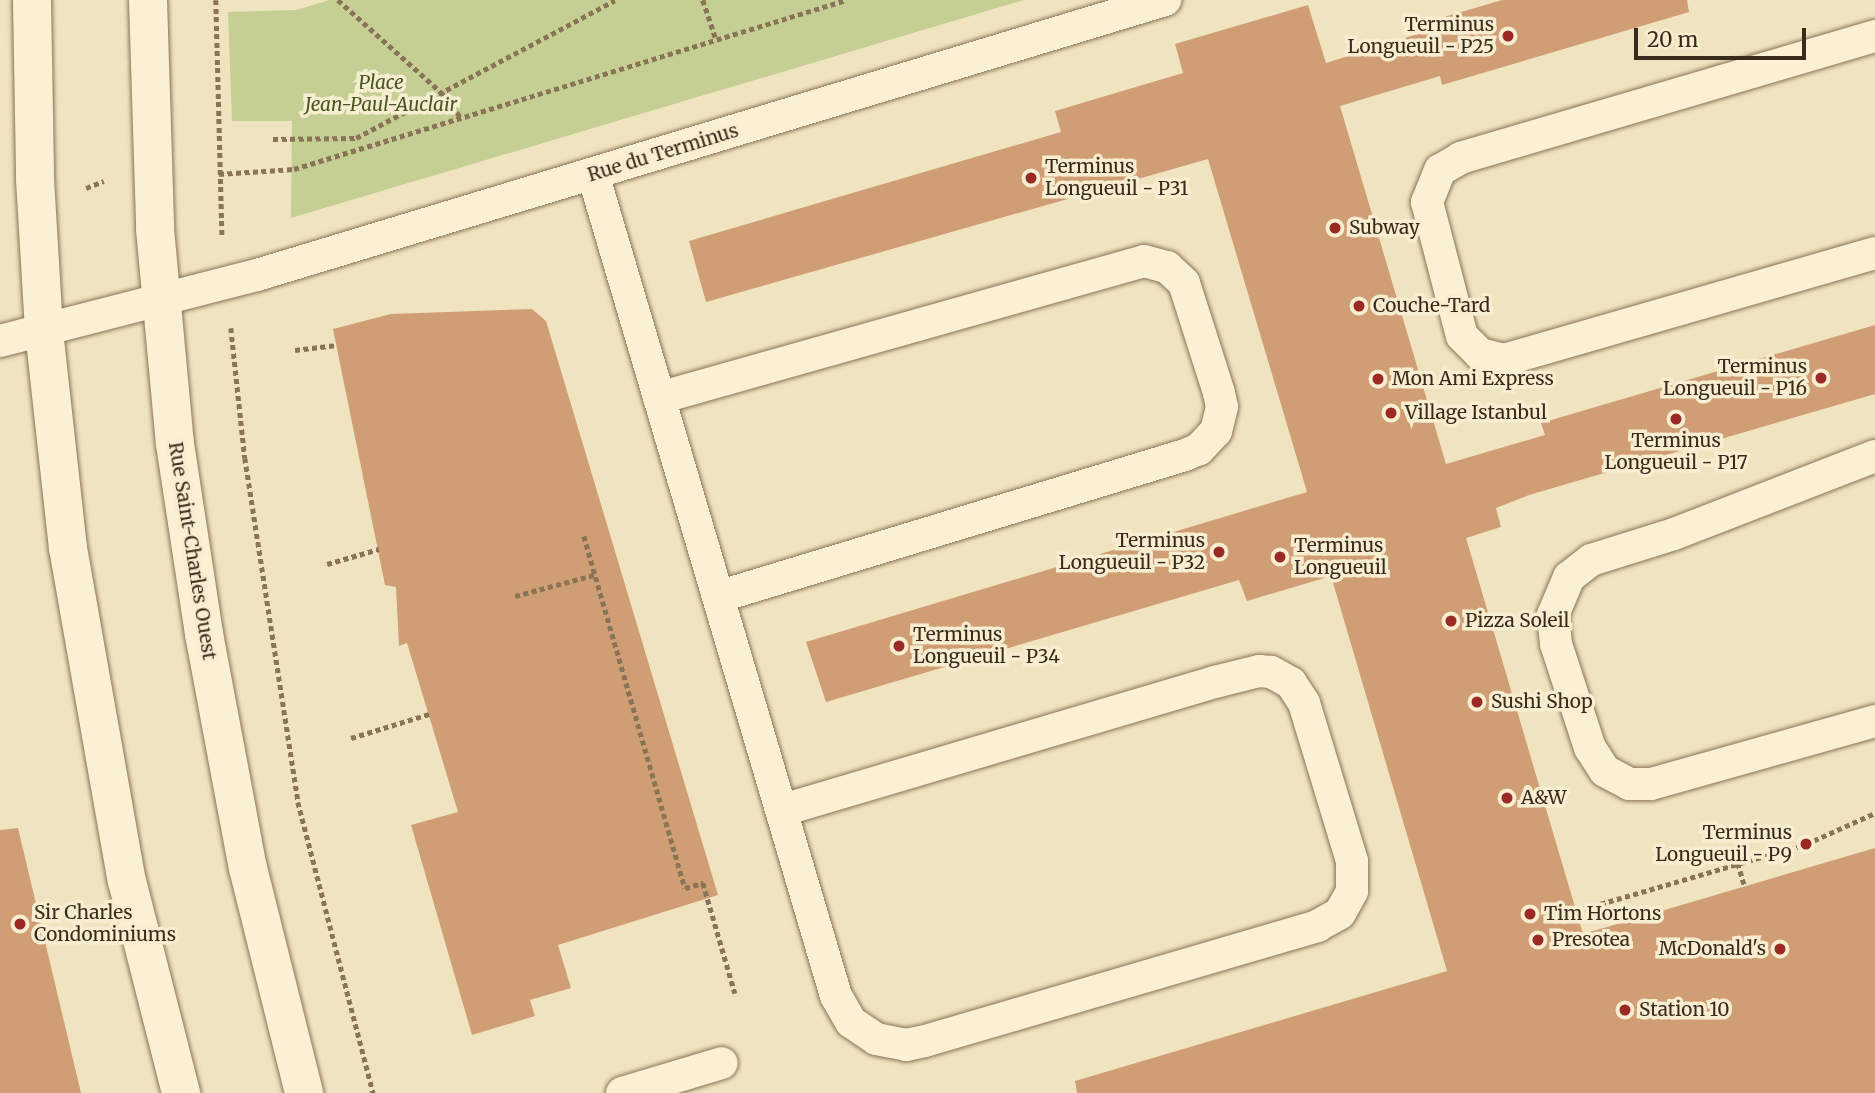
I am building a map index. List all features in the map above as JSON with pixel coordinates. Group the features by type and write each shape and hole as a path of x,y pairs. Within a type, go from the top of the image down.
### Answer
{"street":[{"path":"32,0 35,179 44,331 64,524 93,711 127,881 181,1093"},
{"name":"Rue Saint-Charles Ouest","path":"148,0 159,300 204,634 248,868 304,1093"}],"lane":[{"name":"Rue du Terminus","path":"0,341 257,275 1165,0"},
{"path":"1875,36 1461,158 1440,170 1427,202 1457,324 1469,346 1492,359 1554,349 1875,253"},
{"path":"593,174 718,597 842,1010 862,1032 891,1043 925,1041 1317,926 1340,913 1352,891 1352,861 1304,703 1291,683 1271,672 1259,671 1215,682 782,810"},
{"path":"659,398 1144,261 1167,267 1184,283 1215,380 1221,420 1209,441 1192,452 718,597"},
{"path":"1875,456 1674,534 1591,560 1569,577 1553,615 1556,644 1590,748 1605,771 1629,784 1664,780 1875,721"},
{"path":"622,1093 722,1063"}],"path":[{"path":"216,0 219,191"},
{"path":"338,0 441,92 460,116"},
{"path":"273,139 356,138 615,0"},
{"path":"703,0 716,39"},
{"path":"219,174 294,169 846,0"},
{"path":"356,138 359,148"},
{"path":"82,190 105,181"},
{"path":"295,351 337,345"},
{"path":"237,393 298,802 373,1093"},
{"path":"584,536 685,888 703,883 735,993"},
{"path":"327,564 379,549"},
{"path":"515,596 594,575"},
{"path":"351,738 429,714"},
{"path":"1576,911 1806,844 1875,813"},
{"path":"1738,863 1745,887"}],"green space":[{"name":"Place Jean-Paul-Auclair","path":"330,0 1024,0 291,218 292,121 232,121 228,12 296,10"}],"building":[{"name":"Terminus Longueuil","path":"1502,0 1687,0 1689,12 1442,85 1440,76 1340,106 1446,464 1545,435 1541,423 1875,325 1875,394 1529,495 1496,508 1501,527 1466,538 1583,934 1875,848 1875,1093 1077,1093 1075,1081 1447,971 1331,576 1247,601 1239,580 826,702 806,642 1307,492 1208,159 706,302 689,241 1061,132 1055,111 1183,73 1175,44 1308,5 1326,63 1427,31 1424,23"},
{"path":"532,309 546,321 718,895 558,945 571,988 530,1000 535,1016 472,1035 411,825 458,812 407,643 399,646 396,587 385,585 333,329 391,314"},
{"name":"Sir Charles Condominiums","path":"18,828 81,1093 0,1093 0,830"}],"place":[{"name":"Terminus Longueuil - P25","path":"1508,36"},
{"name":"Terminus Longueuil - P31","path":"1031,178"},
{"name":"Subway","path":"1335,228"},
{"name":"Couche-Tard","path":"1359,306"},
{"name":"Terminus Longueuil - P16","path":"1821,378"},
{"name":"Mon Ami Express","path":"1378,379"},
{"name":"Village Istanbul","path":"1391,413"},
{"name":"Terminus Longueuil - P17","path":"1676,419"},
{"name":"Terminus Longueuil - P32","path":"1219,552"},
{"name":"Terminus Longueuil","path":"1280,557"},
{"name":"Pizza Soleil","path":"1451,621"},
{"name":"Terminus Longueuil - P34","path":"899,646"},
{"name":"Sushi Shop","path":"1477,702"},
{"name":"A&W","path":"1507,798"},
{"name":"Terminus Longueuil - P9","path":"1806,844"},
{"name":"Tim Hortons","path":"1530,914"},
{"name":"Sir Charles Condominiums","path":"20,924"},
{"name":"Presotea","path":"1538,940"},
{"name":"McDonald's","path":"1780,949"},
{"name":"Station 10","path":"1625,1010"}]}
